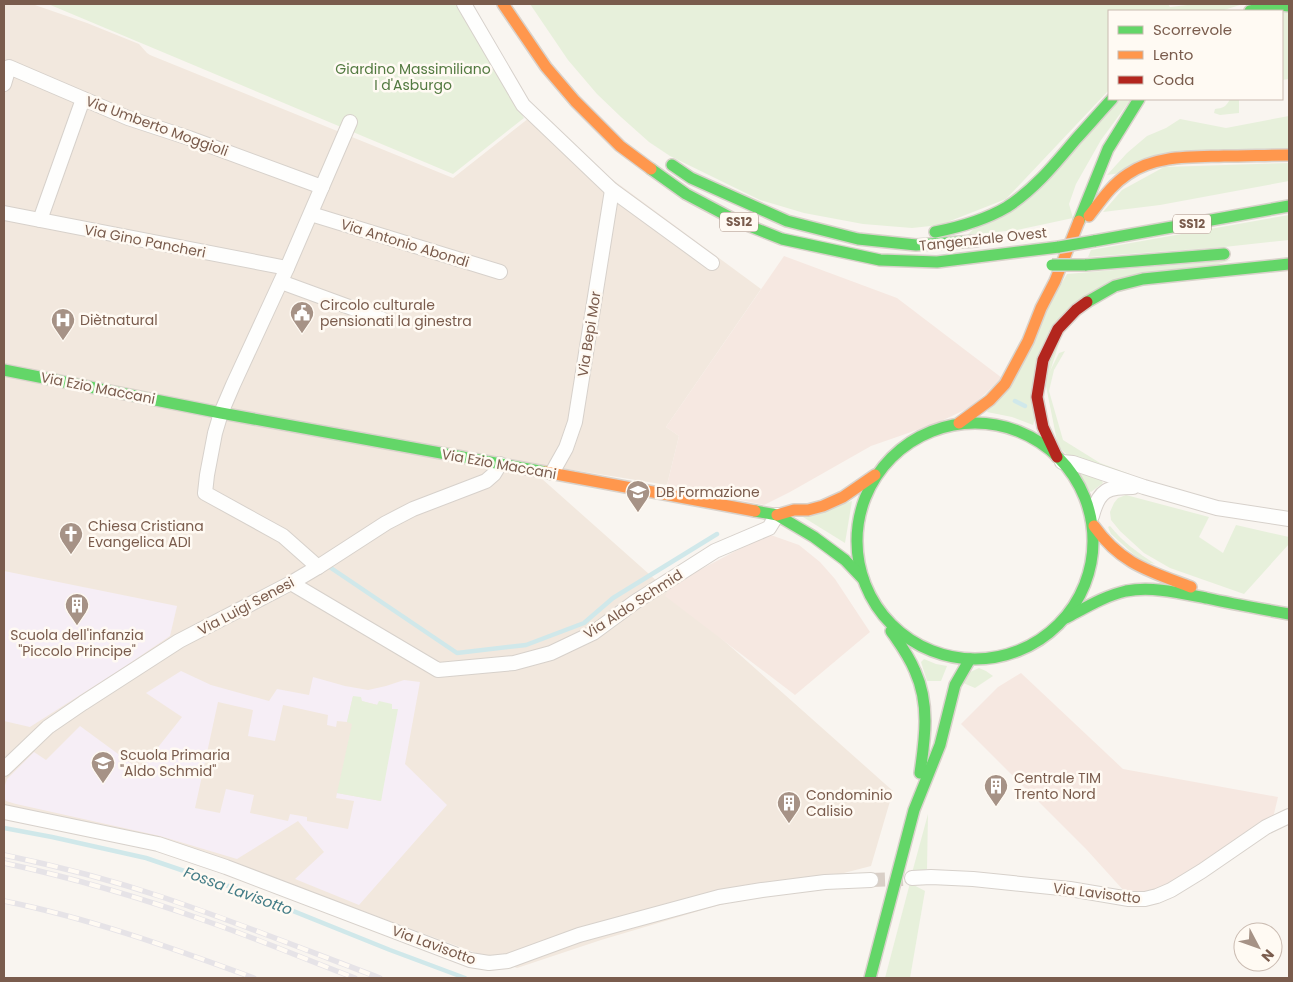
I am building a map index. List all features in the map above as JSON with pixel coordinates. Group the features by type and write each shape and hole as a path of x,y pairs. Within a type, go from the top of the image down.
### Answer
{"main road":[{"name":"Tangenziale Ovest","path":"503,4 546,67 575,102 620,146 686,194 737,221 782,240 880,260 936,262 1059,247 1289,206"},
{"path":"1256,10 1284,5"},
{"path":"787,220 905,234 932,233 963,226 994,214 1029,191 1052,168 1111,100"},
{"path":"959,423 990,400 1005,384 1028,341 1055,281 1068,235 1108,149 1138,100"},
{"path":"1068,235 1123,177 1144,165 1160,159 1289,155"},
{"name":"Tangenziale Ovest","path":"659,156 691,178 787,220 858,239 916,245 990,240"},
{"name":"Tangenziale Ovest","path":"1068,235 1091,226"},
{"path":"1048,266 1085,266 1234,253"},
{"path":"936,262 982,268"},
{"path":"880,612 900,634 951,662 996,656 1023,648 1043,638 1059,625 1084,589 1095,548 1093,521 1086,500 1078,483 1060,460 1043,427 1037,397 1043,360 1058,329 1076,310 1094,297 1115,286 1143,279 1289,264"},
{"name":"Via Ezio Maccani","path":"4,370 218,422 500,464 777,515 814,537 845,560 863,579"},
{"path":"914,810 925,733 925,703 918,678 910,660 874,603 863,579 857,557 856,541 859,518 865,498 876,474 888,459 904,446 923,434 959,423 986,423 1023,433 1040,443 1060,460"},
{"name":"Via Ezio Maccani","path":"777,515 794,510 808,510 823,506 843,497 876,474"},
{"path":"1093,521 1111,547 1124,558 1138,566 1239,606"},
{"path":"1064,619 1101,600 1127,591 1149,590 1167,591 1289,614"},
{"path":"870,978 914,810 940,745 955,685 970,659"},
{"path":"934,756 934,744 943,685"}],"street":[{"path":"464,4 523,104 612,190 712,263"},
{"name":"Via Umberto Moggioli","path":"4,84 9,67 128,118 189,138 322,187"},
{"path":"40,220 83,99"},
{"path":"318,567 283,536 205,493 218,422 232,385 281,282 350,122"},
{"name":"Via Bepi Mor","path":"552,473 566,448 575,422 612,190"},
{"name":"Via Gino Pancheri","path":"4,212 287,268"},
{"name":"Via Antonio Abondi","path":"311,214 500,272"},
{"path":"281,282 382,319"},
{"path":"1060,460 1217,508 1289,519"},
{"name":"Via Luigi Senesi","path":"4,769 48,727 179,641 291,583 413,508 486,480 494,474 500,464"},
{"path":"1093,521 1095,505 1106,491 1114,487 1144,486"},
{"name":"Via Aldo Schmid","path":"291,583 438,670 514,663 551,653 593,633 635,602 715,551 769,528 777,515"},
{"name":"Via Lavisotto","path":"4,812 158,844 226,867 470,960 489,964 508,961 579,935 719,897 816,883 871,880"},
{"name":"Via Lavisotto","path":"912,878 973,879 1070,889 1129,899 1145,899 1171,890 1266,827 1289,816"}],"shaded area":[{"path":"4,4 32,4 87,23 139,44 150,55 453,178 529,118 761,289 666,427 679,436 667,485 523,462 893,791 871,866 709,908 601,940 517,968 260,873 159,840 4,805"},
{"path":"784,256 897,298 1002,378 971,407 937,423 871,446 764,505 667,485 679,436 666,427"},
{"path":"768,534 799,545 820,562 835,579 870,632 795,695 665,596 671,585"},
{"path":"4,571 177,606 170,636 30,727 4,721"},
{"name":"Scuola Primaria \"Aldo Schmid\"","path":"181,671 211,685 269,701 277,689 309,695 313,677 368,690 404,680 420,682 405,764 447,805 359,905 295,879 324,852 298,821 237,859 160,836 6,801 4,788 7,779 34,752 46,760 80,726 140,770 182,717 146,693","holes":["353,696 361,701 378,705 392,704 381,801 337,793 336,798 354,801 348,829 307,821 307,817 290,814 288,821 250,813 254,795 226,789 220,813 195,808 218,702 253,710 248,736 275,741 283,705 328,715 327,725 336,727 337,721 347,722"]},
{"path":"1021,673 1123,769 1278,797 1273,818 1166,887 1145,893 1125,892 1086,849 961,724 998,687"}],"green space":[{"name":"Giardino Massimiliano I d'Asburgo","path":"48,4 455,4 524,118 453,174"},
{"path":"530,4 1168,4 1170,7 1196,4 1243,4 1224,10 1108,10 1108,91 1006,199 940,225 912,228 863,224 804,213 760,200 670,156 649,142 597,94 568,60"},
{"path":"1289,12 1289,79 1283,80 1283,13"},
{"path":"1120,100 1130,100 1101,140 1076,184 1069,204 1073,218 1017,230 967,235"},
{"path":"1229,100 1239,100 1239,113 1220,115 1214,113 1215,109 1224,107"},
{"path":"1289,116 1289,149 1107,175 1127,153 1147,136 1166,128 1180,119 1226,128"},
{"path":"1289,163 1289,181 1160,205 1103,212 1122,190 1164,167"},
{"path":"1289,215 1289,240 1088,257 1091,250"},
{"path":"1232,260 1071,306 1033,425 1012,417 987,412 1067,274"},
{"path":"1065,351 1054,370 1049,391 1063,440 1100,463 1130,474 1122,475 1071,457 1058,446 1045,381 1059,353"},
{"path":"1082,472 1101,479 1103,483 1091,492 1089,491 1079,475"},
{"path":"1126,495 1209,517 1199,537 1223,553 1236,525 1289,537 1289,544 1244,594 1170,568 1144,553 1111,520 1110,512 1114,503 1118,498"},
{"path":"852,501 845,543 803,517"},
{"path":"1110,526 1131,547 1155,564 1141,561 1111,534 1108,527"},
{"path":"924,659 947,666 941,681 927,681 921,662"},
{"path":"979,668 993,676 975,688 961,682 968,673"},
{"path":"353,696 361,697 362,701 377,705 379,701 392,704 392,709 398,709 381,801 337,793 352,724 347,722"},
{"path":"928,814 927,869 912,873"},
{"path":"910,883 925,891 910,978 885,978"}],"waterway":[{"path":"1015,401 1025,406"},
{"path":"331,568 457,653 526,645 584,623 613,598 717,534"},
{"name":"Fossa Lavisotto","path":"4,828 146,858 246,892 465,978"}],"tunnel":[{"path":"871,880 903,879"}],"railway":[{"path":"4,855 84,874 162,897 245,926 380,978"},
{"path":"4,863 108,889 159,905 246,935 355,978"},
{"path":"4,901 99,925 254,978"}],"traffic: fast":[{"path":"1255,10 1280,5 1289,6"},
{"path":"935,232 963,225 999,212 1017,200 1044,176 1111,100"},
{"path":"1079,221 1108,149 1138,100"},
{"path":"672,165 691,178 787,221 858,239 916,245 976,241"},
{"path":"651,169 686,194 737,221 782,239 880,260 937,262 1059,247"},
{"path":"1094,241 1289,206"},
{"path":"1059,247 1094,241"},
{"path":"1085,265 1224,254"},
{"path":"1087,302 1115,286 1143,279 1289,264"},
{"path":"1052,265 1085,265"},
{"path":"4,370 221,413 545,472"},
{"path":"963,423 987,423 1009,428 1031,437 1059,457 1073,475 1084,496 1091,518 1093,541 1091,564 1084,586 1073,607 1059,625 1031,645 1009,654 987,659 963,659 941,654 919,645 891,625 871,597 862,575 857,553 857,529 862,507 871,485 891,457 919,437 941,428 963,423"},
{"path":"755,511 777,515 814,537 845,560 863,579"},
{"path":"1066,618 1110,596 1126,591 1146,589 1176,592 1289,614"},
{"path":"891,631 913,666 923,696 925,734 920,773"},
{"path":"870,978 914,810 940,745 955,685 970,659"}],"traffic: slow":[{"path":"503,4 546,67 575,101 620,146 651,169"},
{"path":"1089,216 1116,183 1128,174 1150,163 1187,157 1289,155"},
{"path":"959,423 990,400 1005,384 1028,341 1079,221"},
{"path":"545,472 755,511"},
{"path":"777,515 794,510 808,510 823,506 843,497 875,475"},
{"path":"1094,526 1104,539 1125,558 1149,571 1191,587"}],"traffic: jam":[{"path":"1057,457 1043,427 1037,397 1043,360 1058,329 1076,310 1087,302"}],"place":[{"name":"Circolo culturale pensionati la ginestra","path":"302,334"},
{"name":"Diètnatural","path":"63,341"},
{"name":"DB Formazione","path":"638,513"},
{"name":"Chiesa Cristiana Evangelica ADI","path":"71,555"},
{"name":"Scuola dell'infanzia \"Piccolo Principe\"","path":"77,626"},
{"name":"Scuola Primaria \"Aldo Schmid\"","path":"103,784"},
{"name":"Centrale TIM Trento Nord","path":"996,807"},
{"name":"Condominio Calisio","path":"789,824"}]}
